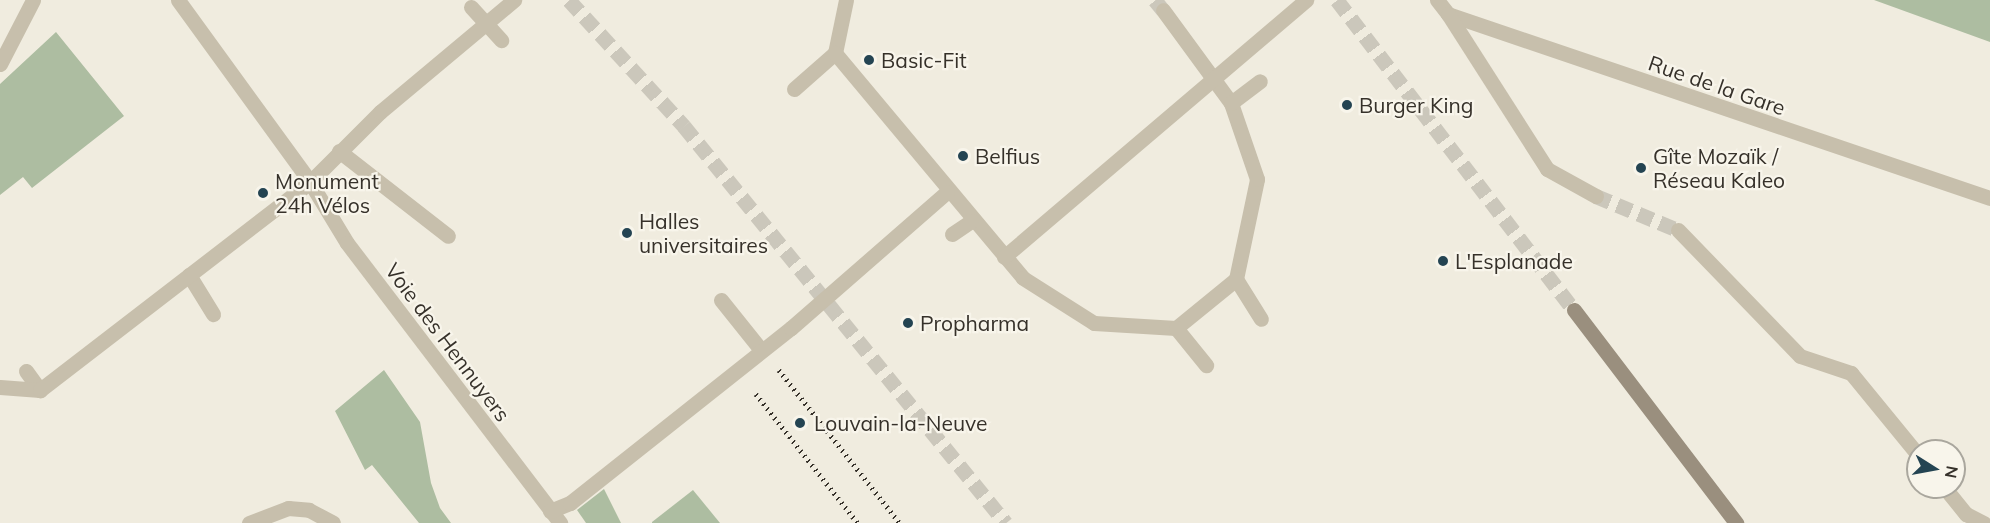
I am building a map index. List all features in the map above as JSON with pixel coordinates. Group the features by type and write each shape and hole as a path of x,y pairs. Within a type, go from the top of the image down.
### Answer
{"main road":[{"path":"1574,310 1736,523"}],"street":[{"path":"0,64 33,0"},
{"name":"Voie des Hennuyers","path":"178,0 309,182 347,243 560,523"},
{"path":"0,387 40,390 309,182 339,151 514,0"},
{"path":"794,89 835,53 846,0"},
{"path":"1004,257 1213,76 1306,0"},
{"path":"1437,0 1546,169 1596,196"},
{"path":"471,6 501,40"},
{"path":"835,53 971,221 1023,278 1094,323 1176,328 1236,279 1257,179 1231,103 1163,10"},
{"name":"Rue de la Gare","path":"1448,14 1990,198"},
{"path":"1231,103 1260,81"},
{"path":"339,151 448,236"},
{"path":"550,511 570,503 761,350 947,192"},
{"path":"952,234 971,221"},
{"path":"1678,230 1800,356 1851,373 1906,440"},
{"path":"189,275 213,314"},
{"path":"1236,279 1261,319"},
{"path":"721,300 761,350"},
{"path":"1176,328 1206,364"},
{"path":"26,371 40,390"},
{"path":"1954,499 1966,514 1984,523"},
{"path":"249,523 288,507 309,510 333,523"}],"green space":[{"path":"1874,0 1990,0 1990,42"},
{"path":"56,32 124,116 32,188 23,177 0,195 0,84"},
{"path":"384,370 420,422 431,483 440,508 451,523 419,523 372,465 365,470 335,411"},
{"path":"604,489 621,523 586,523 577,510"},
{"path":"693,490 720,523 652,523 652,522"}],"tunnel":[{"path":"569,0 684,126 1006,523"},
{"path":"1155,0 1163,10"},
{"path":"1337,0 1574,310"},
{"path":"1596,196 1678,230"}],"railway":[{"path":"779,370 900,523"},
{"path":"756,394 858,523"}],"place":[{"name":"Basic-Fit","path":"869,60"},
{"name":"Burger King","path":"1347,105"},
{"name":"Belfius","path":"963,156"},
{"name":"Gîte Mozaïk / Réseau Kaleo","path":"1641,168"},
{"name":"Monument 24h Vélos","path":"263,193"},
{"name":"Halles universitaires","path":"627,233"},
{"name":"L'Esplanade","path":"1443,261"},
{"name":"Propharma","path":"908,323"},
{"name":"Louvain-la-Neuve","path":"800,423"}]}
